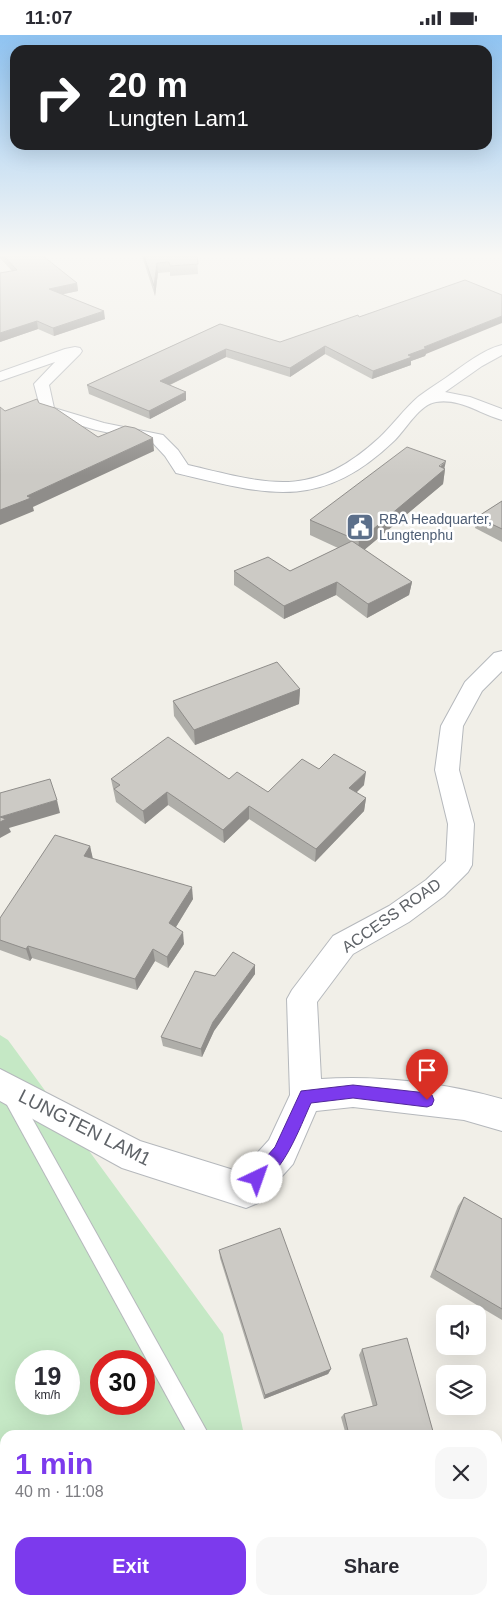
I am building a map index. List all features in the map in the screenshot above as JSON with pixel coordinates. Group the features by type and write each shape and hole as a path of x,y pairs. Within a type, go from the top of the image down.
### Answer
{"street":[{"path":"0,377 44,360 75,351 41,383 47,411 102,427 157,437 172,453 182,469 270,489 315,485 354,468 390,436 424,400 477,363 502,349"},
{"path":"424,400 435,397 457,399 479,405 502,415"},
{"name":"ACCESS ROAD","path":"306,1096 302,999 343,945 399,914 435,888 459,865 461,824 448,770 452,726 473,687 502,657"},
{"name":"LUNGTEN LAM1","path":"3,1086 134,1156 246,1191 281,1152 306,1096"},
{"path":"306,1096 353,1091 464,1104 502,1115"}],"lane":[{"path":"3,1086 196,1430"}],"green space":[{"path":"0,1035 8,1040 223,1334 243,1430 0,1430"}],"building":[{"path":"0,329 12,329 0,333"},
{"path":"209,329 238,329 280,342 317,329 469,329 408,355 412,357 373,371 325,346 290,368 226,349 160,381 186,392 149,411 87,385"},
{"path":"37,399 39,403 55,408 98,437 125,426 135,428 153,438 27,496 31,498 0,510 0,407 5,411"},
{"path":"407,447 446,461 439,466 445,469 359,541 310,520"},
{"path":"502,501 502,529 477,517"},
{"path":"352,541 412,582 368,604 337,582 284,606 234,571 268,557 290,571"},
{"path":"277,662 300,689 194,730 173,701"},
{"path":"168,737 229,779 237,772 268,792 302,759 319,769 334,754 366,772 349,788 366,798 316,849 249,806 223,830 167,792 143,811 114,789 120,785 111,779"},
{"path":"50,779 57,800 0,817 0,793"},
{"path":"55,835 90,846 84,856 192,887 169,923 183,932 167,957 153,949 135,979 28,946 26,949 0,940 0,918"},
{"path":"233,952 255,965 213,1022 201,1049 161,1037 195,971 215,976"},
{"path":"464,1197 502,1219 502,1309 435,1270"},
{"path":"280,1228 331,1369 265,1395 219,1250"},
{"path":"407,1338 433,1430 348,1430 344,1414 377,1405 362,1349"}],"place":[{"name":"RBA Headquarter, Lungtenphu","path":"360,527"}],"route":[{"path":"257,1178 281,1152 306,1096 353,1091 427,1100"}]}
